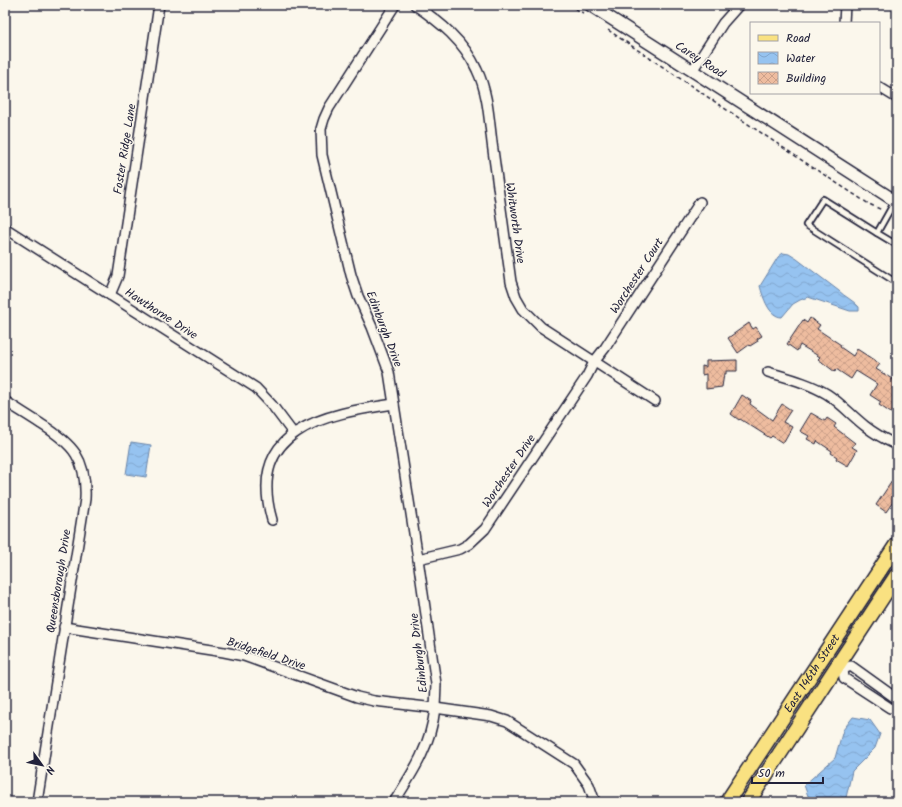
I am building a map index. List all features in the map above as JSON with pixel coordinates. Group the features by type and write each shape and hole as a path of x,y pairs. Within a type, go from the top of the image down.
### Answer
{"main road":[{"name":"East 146th Street","path":"727,802 897,544"},
{"name":"East 146th Street","path":"748,802 840,667 897,575"}],"street":[{"name":"Foster Ridge Lane","path":"110,295 118,276 159,5"},
{"name":"Edinburgh Drive","path":"394,802 416,768 430,737 435,708 436,684 418,559 388,372 351,275 322,155 321,140 324,119 329,108 395,5"},
{"name":"Whitworth Drive","path":"415,5 455,37 465,49 480,77 487,102 512,282 516,297 523,309 541,327 655,402"},
{"path":"692,71 723,24 739,5"},
{"path":"844,5 844,22"},
{"name":"Carey Road","path":"589,10 692,71 896,202"},
{"path":"880,88 897,98"},
{"name":"Worchester Court","path":"594,362 605,348 700,202"},
{"name":"Hawthorne Drive","path":"5,228 256,388 272,405 293,433"},
{"name":"Worchester Drive","path":"418,559 460,549 478,537 503,502 594,362"},
{"path":"768,372 807,384 826,394 844,406 864,426 885,440 897,445"},
{"name":"Queensborough Drive","path":"5,401 52,431 67,443 74,450 79,459 84,474 85,499 37,802"},
{"path":"272,520 266,499 268,473 278,450 293,433 328,417 362,408 394,404"},
{"name":"Bridgefield Drive","path":"64,627 244,656 357,697 374,701 490,716 507,721 574,764 589,785 595,802"},
{"path":"824,656 840,667 844,678 890,708 897,707"},
{"path":"840,667 851,666 897,698"}],"lane":[{"path":"897,245 823,199 806,225 897,283"},
{"path":"877,233 887,214 896,202"}],"path":[{"path":"569,5 589,10"},
{"path":"607,29 812,167 868,204 887,214"}],"water":[{"path":"783,253 789,254 797,259 854,302 859,307 859,311 850,311 808,297 793,304 782,317 774,314 767,306 760,286 778,257"},
{"path":"131,442 151,445 146,477 126,474"},
{"path":"853,717 870,720 880,734 875,748 852,771 845,802 815,802 808,796 804,785 835,758 843,730"}],"building":[{"path":"810,318 820,325 817,329 841,345 840,347 853,356 857,349 880,364 876,369 897,382 897,417 879,405 881,402 870,395 877,384 856,371 851,379 836,369 835,372 818,359 820,357 800,345 797,351 787,344 803,320 807,323"},
{"path":"749,323 753,329 756,327 762,336 757,339 758,341 750,346 749,345 738,353 728,338"},
{"path":"737,360 737,371 726,371 726,374 724,374 722,387 706,389 706,374 702,375 702,366 706,367 706,361"},
{"path":"742,395 751,401 750,404 772,420 782,404 791,410 783,422 792,427 783,443 772,436 770,438 731,414"},
{"path":"811,413 825,421 827,418 836,424 834,427 855,443 852,447 857,450 848,466 836,459 837,457 831,453 832,451 817,441 816,444 807,439 809,436 800,431"},
{"path":"892,481 897,484 897,496 886,512 876,505"}]}
